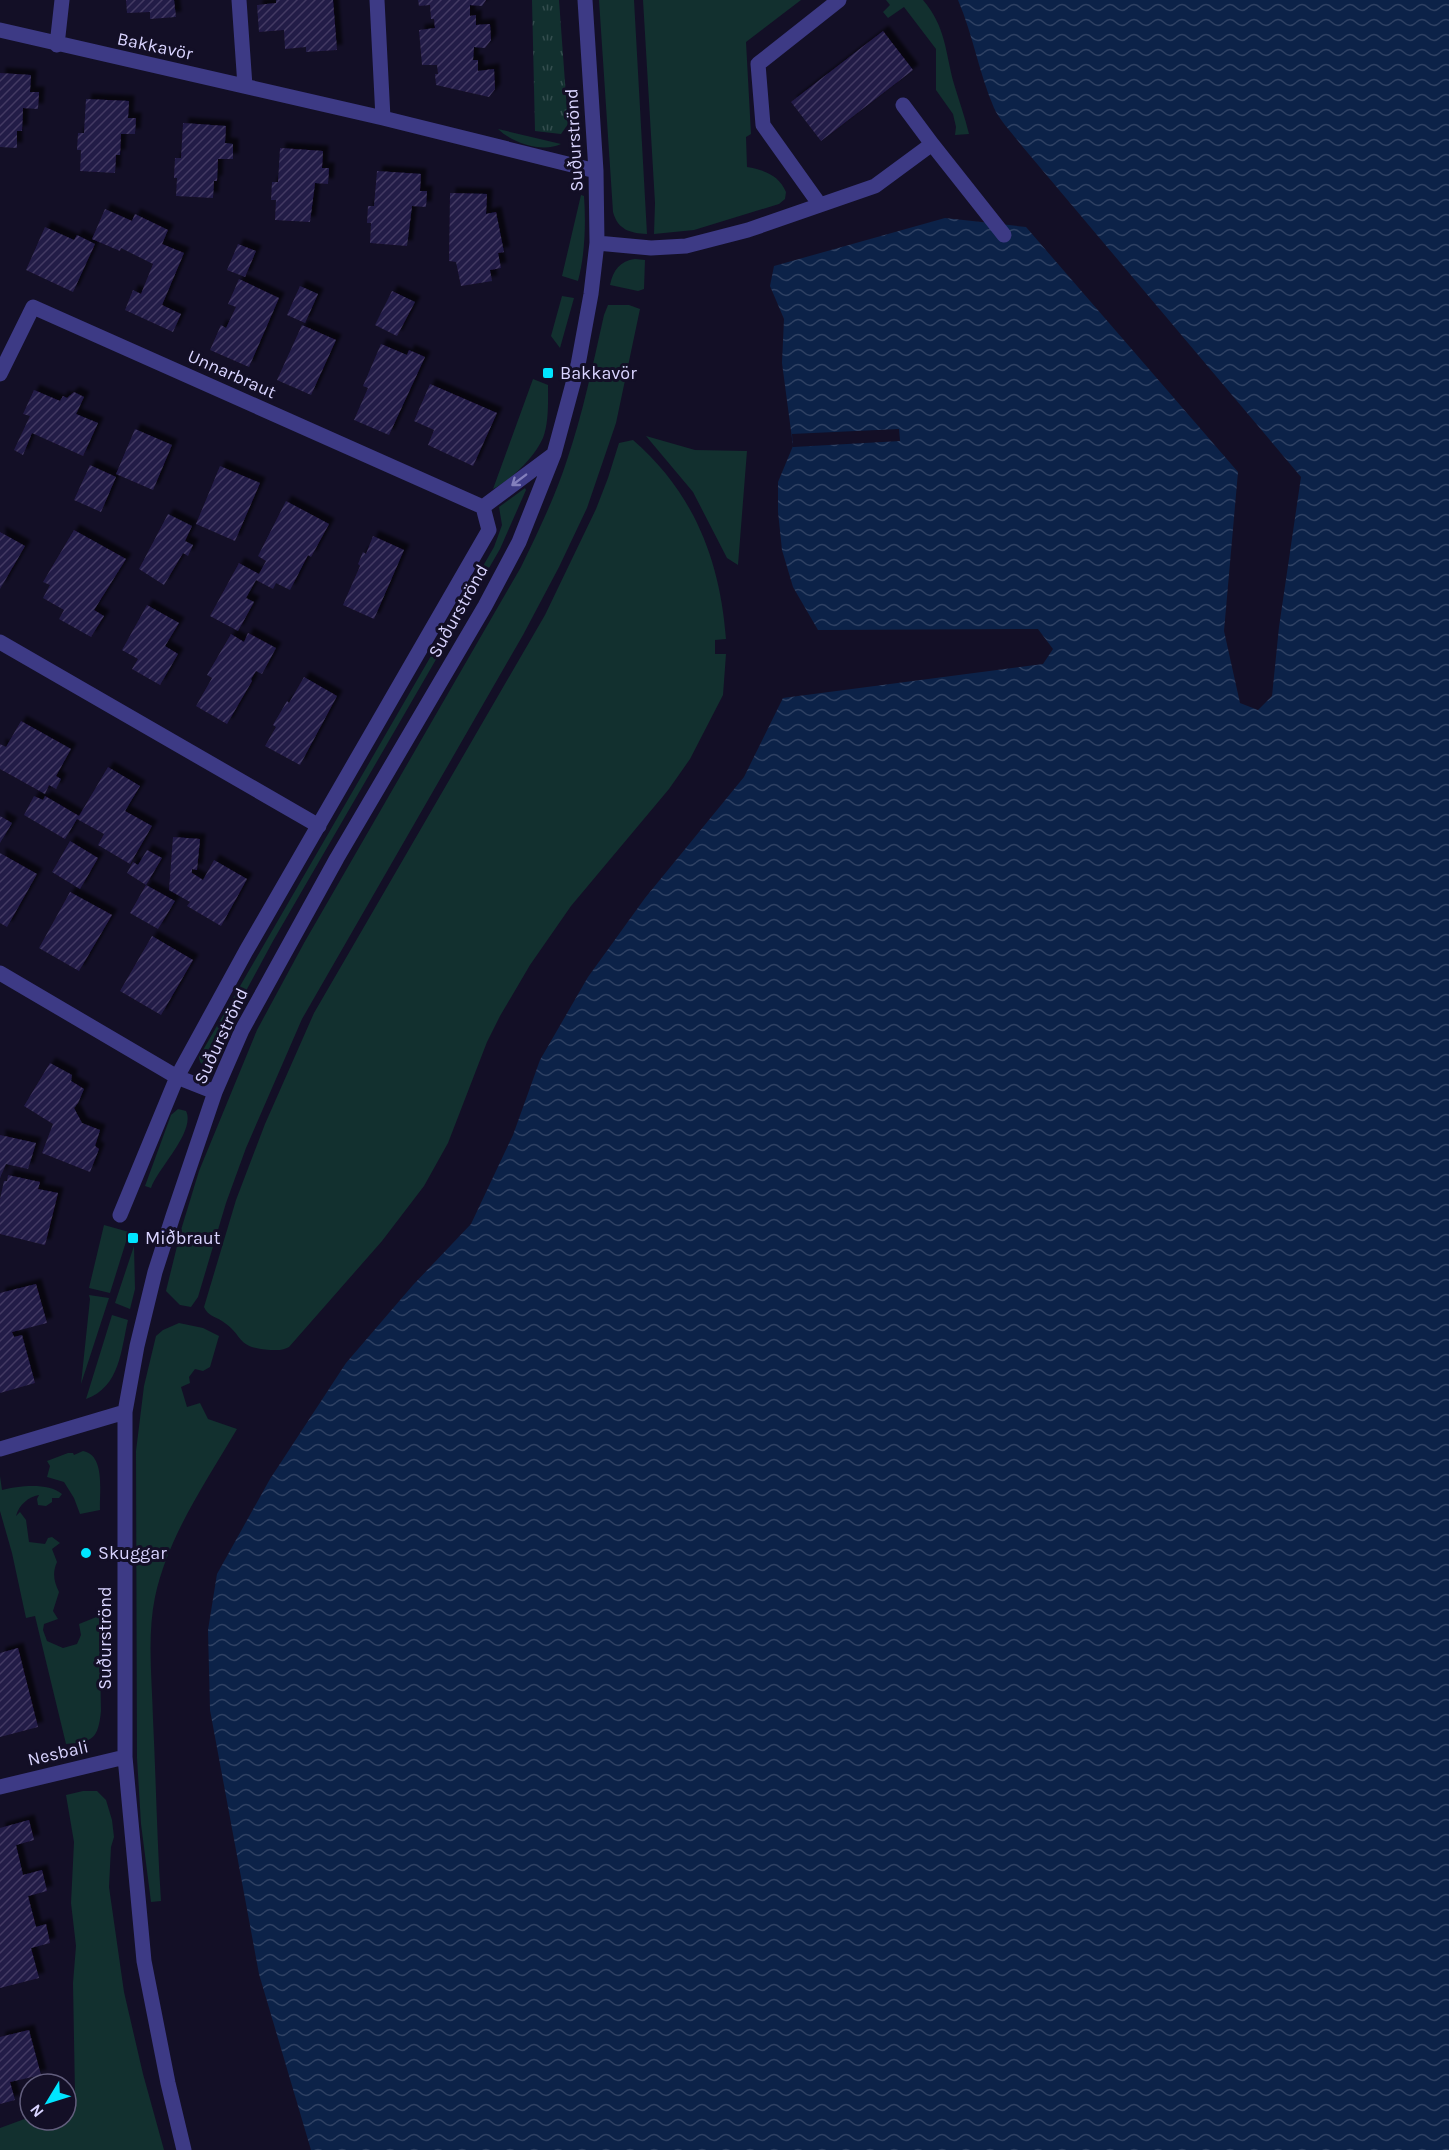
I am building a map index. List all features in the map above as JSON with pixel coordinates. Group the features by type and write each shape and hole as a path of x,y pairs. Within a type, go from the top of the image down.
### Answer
{"street":[{"path":"57,45 62,0"},
{"path":"239,0 244,86"},
{"path":"377,0 383,118"},
{"name":"Suðurströnd","path":"184,2150 144,1961 125,1757 125,1412 137,1346 155,1272 215,1092 242,1030 337,858 485,606 519,542 554,454 578,365 591,294 597,243 596,171 585,0"},
{"path":"820,205 763,125 758,64 839,0"},
{"name":"Bakkavör","path":"0,30 57,45 383,118 596,171"},
{"path":"903,105 1004,235"},
{"path":"597,243 651,248 686,246 748,230 874,186 932,144"},
{"name":"Unnarbraut","path":"0,374 33,308 483,507"},
{"path":"120,1215 177,1077 246,951 489,530 483,507 554,454"},
{"path":"0,642 319,826"},
{"path":"0,973 177,1077 215,1092"},
{"path":"0,1449 125,1412"},
{"name":"Nesbali","path":"0,1786 125,1757"}],"green space":[{"path":"532,0 559,0 568,124 561,134 535,131"},
{"path":"599,0 634,0 647,234 635,233 621,227 613,212"},
{"path":"643,0 801,0 746,42 751,134 746,137 747,167 765,172 779,181 786,192 785,199 779,204 694,230 654,234 655,203"},
{"path":"886,0 923,0 931,10 941,30 969,134 955,135 953,114 936,90 936,49 904,7 888,18 883,12 890,5"},
{"path":"498,129 561,144 554,147 528,145 511,139"},
{"path":"581,195 584,196 585,228 584,250 578,281 562,276"},
{"path":"635,259 645,260 644,289 638,291 610,285 618,267"},
{"path":"562,296 574,298 560,348 551,336"},
{"path":"608,305 629,305 640,309 616,423 587,508 523,635 302,1019 246,1148 226,1203 198,1297 191,1307 180,1305 166,1291 181,1230 199,1171 257,1030 304,943 521,567 552,501 573,442"},
{"path":"533,379 548,385 547,419 543,438 522,467 508,480 493,489"},
{"path":"646,436 695,450 747,451 738,565 727,558 693,492"},
{"path":"633,440 672,482 688,505 710,555 718,582 726,639 715,640 715,654 726,654 723,695 690,759 669,789 571,906 530,965 487,1042 448,1143 424,1186 382,1241 289,1347 282,1350 259,1349 245,1344 229,1327 209,1314 204,1307 236,1200 265,1124 314,1013 545,615 596,509 619,443"},
{"path":"525,488 500,549 273,941 233,1015 213,1063 204,1066 199,1057 494,547 502,525 499,507"},
{"path":"178,1109 186,1111 188,1119 186,1129 151,1188 145,1186 171,1115"},
{"path":"104,1225 129,1232 110,1293 89,1288"},
{"path":"134,1246 135,1289 130,1309 115,1303"},
{"path":"89,1295 109,1298 81,1384 90,1299"},
{"path":"112,1315 128,1320 121,1355 106,1386 86,1399"},
{"path":"179,1323 203,1328 219,1336 210,1367 203,1371 195,1369 189,1377 190,1383 181,1387 187,1407 200,1403 208,1419 237,1429 178,1531 161,1574 155,1597 151,1627 151,1658 161,1901 151,1902 141,1824 137,1758 136,1451 144,1386 156,1336"},
{"path":"83,1451 90,1454 98,1467 100,1510 80,1514 64,1482 47,1477 50,1466 47,1461 68,1453 74,1455"},
{"path":"0,1476 2,1490 41,1486 62,1494 59,1498 52,1498 52,1502 46,1506 38,1505 39,1495 31,1498 24,1502 16,1516 20,1512 26,1520 29,1542 45,1544 48,1538 52,1537 60,1543 52,1549 57,1562 54,1577 59,1592 53,1611 58,1619 44,1624 43,1630 47,1641 63,1648 77,1644 81,1635 79,1624 99,1616 101,1711 96,1733 82,1742 66,1744 35,1616 26,1618 0,1511"},
{"path":"97,1791 106,1800 112,1820 114,1837 111,1847 109,1887 124,1992 164,2150 0,2150 0,2128 18,2121 18,2132 78,2132 78,2072 75,2072 73,1983 76,1946 71,1903 74,1842 66,1795"}],"water":[{"path":"958,0 1449,0 1449,2150 311,2150 259,1974 210,1710 208,1630 217,1574 270,1479 346,1363 413,1285 471,1224 513,1135 540,1060 588,977 645,898 744,777 783,698 1043,664 1053,649 1038,629 818,630 793,587 782,550 778,482 793,446 782,363 784,319 770,286 774,266 945,218 1026,227 1238,472 1224,631 1240,703 1258,710 1272,696 1279,627 1301,477 1000,118 989,95"}],"pier":[{"path":"899,429 900,441 793,447 792,434"}],"building":[{"path":"126,0 174,0 176,17 150,19 150,12 127,13"},
{"path":"276,0 333,0 337,50 306,52 306,47 285,49 284,30 259,32 257,5 276,3"},
{"path":"418,0 486,0 482,6 470,5 470,16 476,15 476,25 490,24 491,40 485,48 474,47 473,60 478,60 478,71 494,69 495,89 489,97 436,85 437,65 422,65 419,30 435,28 434,19 431,19 430,5 419,6"},
{"path":"883,31 913,70 821,141 791,102"},
{"path":"0,73 31,75 30,92 39,92 38,109 23,108 22,131 17,131 17,148 0,147"},
{"path":"86,99 129,101 128,118 136,118 135,134 121,134 120,155 116,155 115,173 80,171 81,150 77,150 78,133 84,133"},
{"path":"183,123 226,126 225,143 233,144 233,159 218,159 217,181 214,181 213,198 176,196 175,158 181,158"},
{"path":"280,148 323,151 322,168 329,168 328,184 315,183 310,222 275,220 276,200 271,200 272,182 278,182"},
{"path":"377,171 421,174 420,191 427,191 426,207 412,206 407,246 370,243 371,223 367,223 368,206 374,206"},
{"path":"450,193 487,194 486,214 496,212 504,252 498,253 501,268 490,270 492,281 461,286 456,262 449,261"},
{"path":"105,209 132,221 135,214 168,230 162,244 184,253 162,305 181,314 173,332 125,310 133,290 141,294 153,264 121,248 120,251 92,239"},
{"path":"45,227 74,240 77,235 95,244 73,292 26,270"},
{"path":"238,244 256,251 245,277 227,270"},
{"path":"239,279 279,298 249,367 210,350 221,325 226,328 236,307 228,304"},
{"path":"300,286 318,294 305,323 287,315"},
{"path":"392,291 415,302 397,336 375,325"},
{"path":"302,325 336,340 311,395 277,380"},
{"path":"381,344 407,355 409,350 425,357 389,435 354,420 368,388 363,386"},
{"path":"430,384 497,413 473,466 428,445 434,430 414,421"},
{"path":"34,390 60,401 63,396 67,398 74,392 84,397 76,414 98,423 83,456 32,433 23,455 14,450 30,416 23,414"},
{"path":"135,429 172,445 153,490 116,474"},
{"path":"90,465 116,477 101,512 74,500"},
{"path":"220,466 260,483 235,541 196,524"},
{"path":"286,501 329,524 311,557 308,555 290,590 276,583 273,589 256,580 246,598 254,602 238,631 210,616 239,563 259,574 266,561 258,556"},
{"path":"168,514 192,526 185,541 193,545 188,556 183,553 164,585 139,569"},
{"path":"74,530 126,559 94,610 104,616 91,637 59,619 64,610 43,598 50,585 43,582"},
{"path":"0,532 25,546 0,589"},
{"path":"373,536 404,550 374,619 343,605 360,566 358,564 363,552 366,554"},
{"path":"147,605 179,623 165,646 178,654 160,685 132,669 138,659 122,650"},
{"path":"248,633 276,648 262,674 256,671 227,724 196,706 212,678 207,675 231,634 244,642"},
{"path":"304,677 337,696 300,765 265,746 276,727 273,725"},
{"path":"21,721 71,749 56,776 61,779 56,789 49,785 45,794 0,769 0,744 6,747"},
{"path":"108,767 140,786 125,811 152,826 130,864 98,845 104,834 77,819 65,839 24,815 34,796 43,800 45,796 79,816"},
{"path":"0,816 12,823 0,843"},
{"path":"173,837 200,839 197,870 192,869 192,873 203,880 214,860 247,879 221,926 187,906 190,902 169,890"},
{"path":"70,841 98,858 80,889 52,872"},
{"path":"147,850 162,858 146,885 127,873 133,862 138,865"},
{"path":"0,853 37,874 7,927 0,923"},
{"path":"146,885 175,901 158,929 130,913"},
{"path":"70,892 112,915 79,971 39,948"},
{"path":"152,936 193,960 161,1015 120,991"},
{"path":"50,1063 72,1075 71,1081 84,1089 74,1108 82,1123 100,1130 95,1146 99,1149 90,1172 42,1153 53,1124 24,1106"},
{"path":"0,1135 36,1143 28,1169 6,1164 0,1178"},
{"path":"8,1175 40,1182 38,1189 58,1193 45,1245 0,1234 0,1199 4,1181 7,1181"},
{"path":"36,1284 47,1323 12,1332 14,1337 22,1335 35,1383 0,1393 0,1293"},
{"path":"18,1648 38,1727 0,1737 0,1653"},
{"path":"29,1820 34,1840 16,1845 23,1875 42,1870 47,1891 28,1896 36,1927 46,1924 50,1943 31,1948 39,1978 0,1988 0,1828"},
{"path":"29,2030 40,2072 18,2072 18,2080 10,2082 15,2100 0,2104 0,2037"}],"place":[{"name":"Bakkavör","path":"548,373"},
{"name":"Miðbraut","path":"133,1238"},
{"name":"Skuggar","path":"86,1553"}]}
